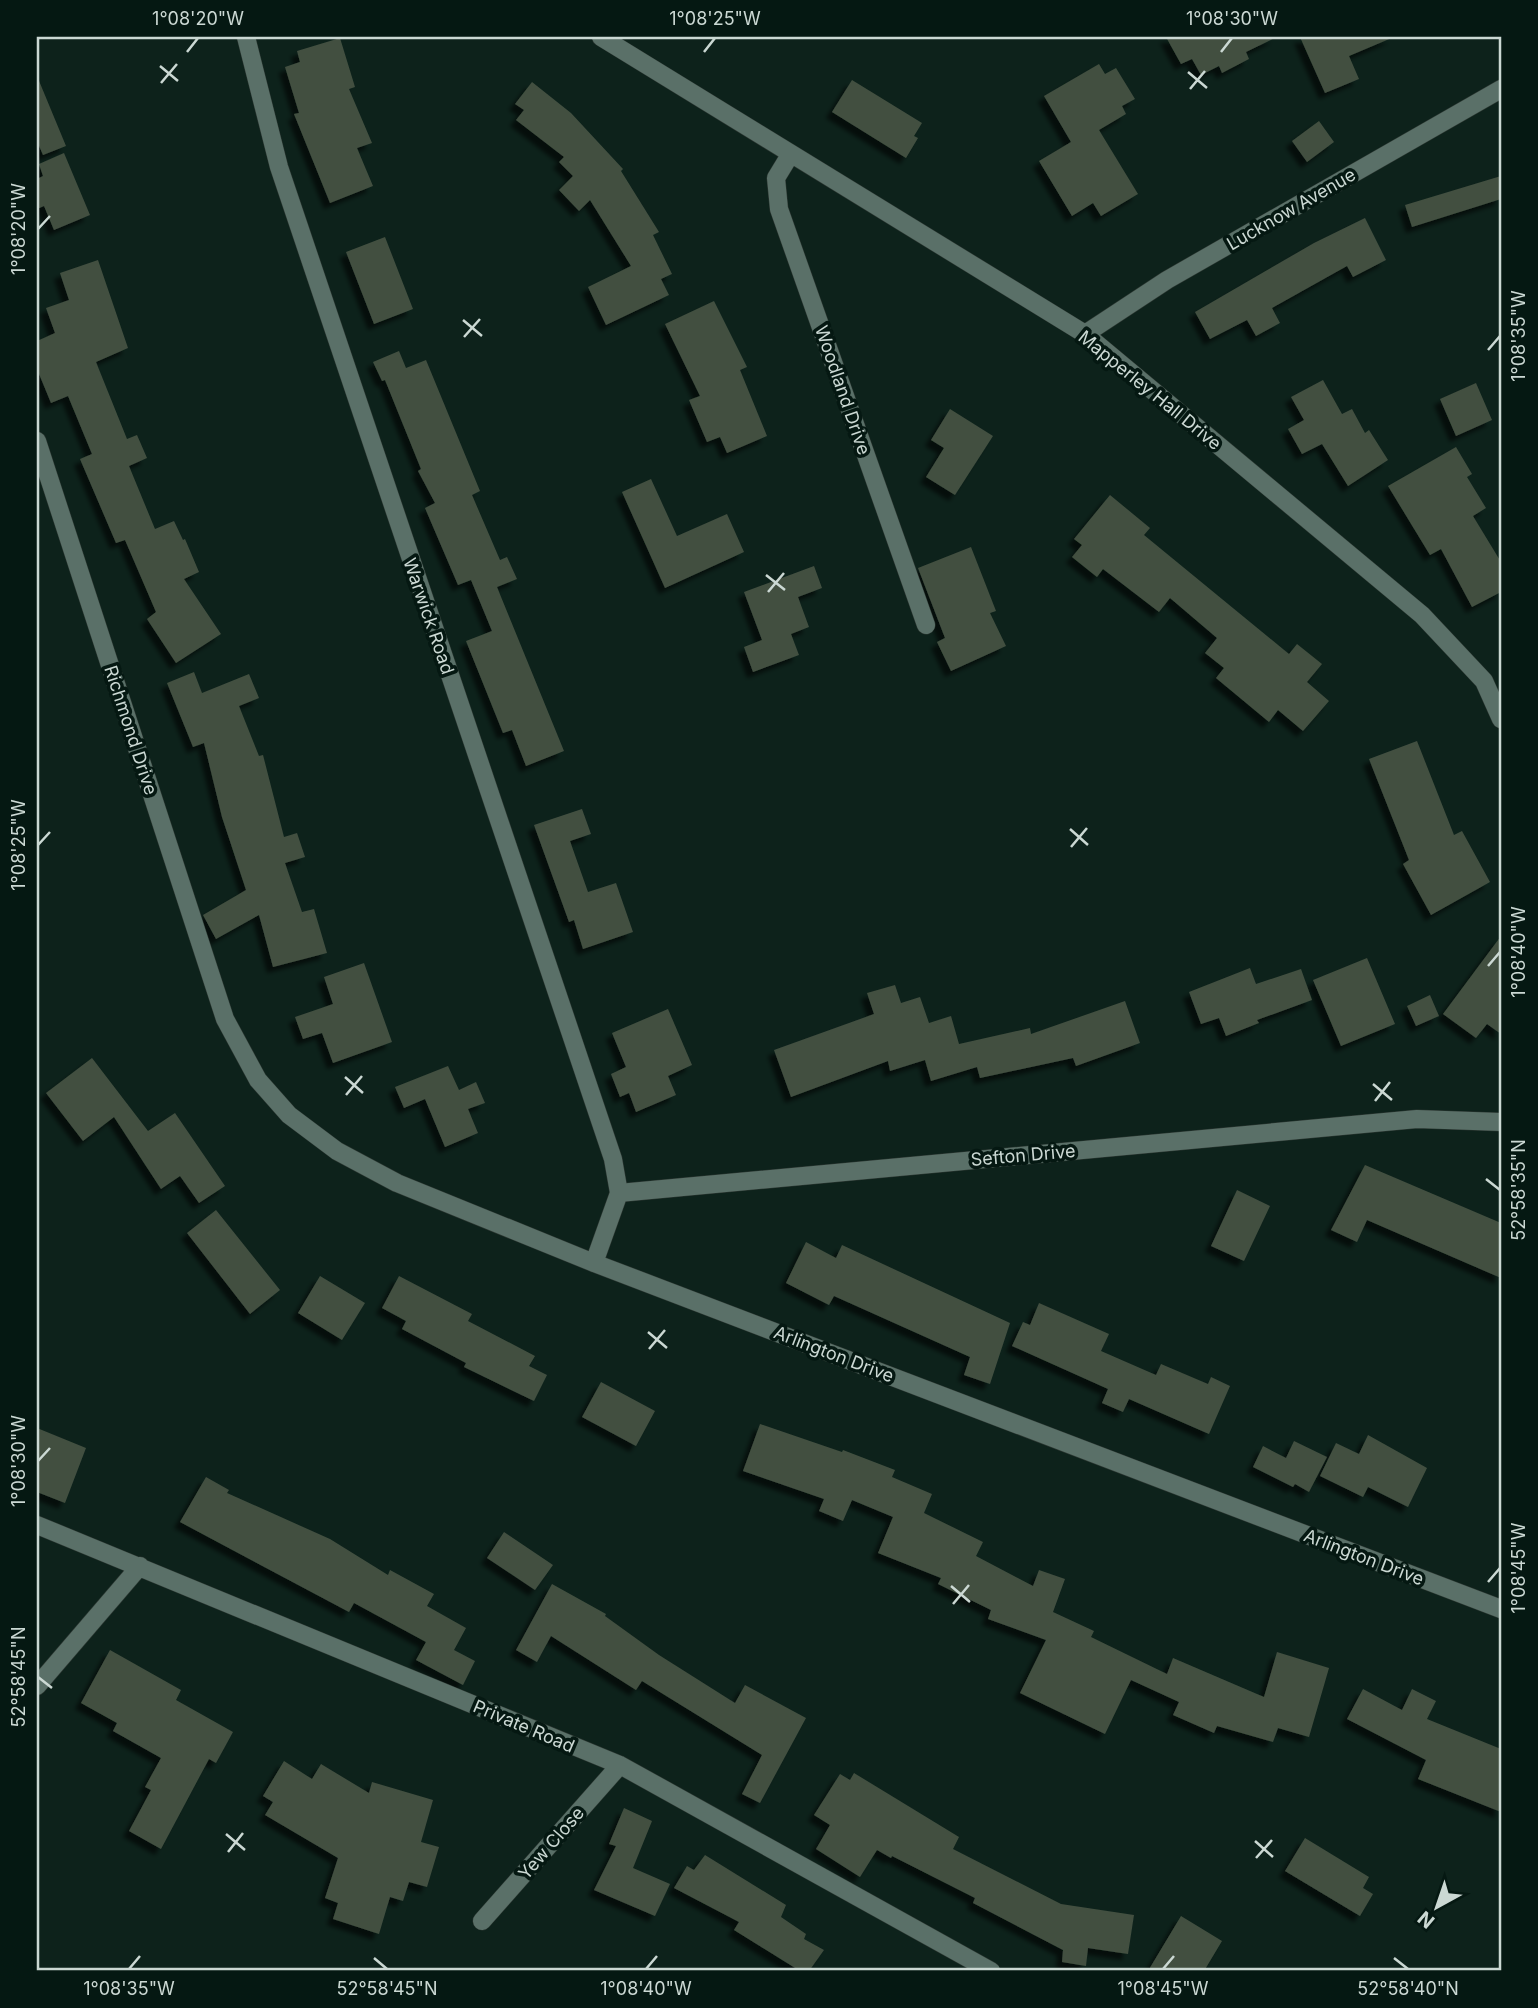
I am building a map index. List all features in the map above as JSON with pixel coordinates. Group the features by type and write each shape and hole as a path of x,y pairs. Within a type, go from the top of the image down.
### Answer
{"street":[{"name":"Warwick Road","path":"246,37 279,167 613,1159 619,1193"},
{"name":"Mapperley Hall Drive","path":"601,37 1085,334 1422,615 1484,681 1501,719"},
{"name":"Lucknow Avenue","path":"1085,334 1167,280 1501,89"},
{"name":"Woodland Drive","path":"790,155 776,178 779,209 926,625"},
{"name":"Richmond Drive","path":"37,441 225,1019"},
{"name":"Arlington Drive","path":"225,1019 258,1080 289,1115 337,1151 397,1183 594,1263 1498,1608"},
{"name":"Sefton Drive","path":"619,1193 1417,1119 1501,1122"},
{"path":"594,1263 619,1193"},
{"name":"Private Road","path":"37,1525 620,1765 991,1971"},
{"path":"37,1686 139,1566"},
{"path":"1498,1608 1501,1589"},
{"name":"Yew Close","path":"482,1921 620,1765"}],"building":[{"path":"1166,37 1277,37 1246,52 1249,59 1222,73 1219,66 1201,75 1192,59 1181,64"},
{"path":"1300,37 1394,37 1349,56 1359,79 1325,93"},
{"path":"340,38 355,87 349,89 372,143 357,148 373,186 330,203 294,114 299,113 285,67 300,62 297,51"},
{"path":"1099,64 1105,74 1116,68 1135,99 1122,106 1126,114 1099,130 1138,194 1101,216 1093,203 1072,216 1039,161 1071,142 1044,96"},
{"path":"37,76 66,146 43,155 37,141"},
{"path":"852,80 922,123 914,136 918,138 906,158 832,112"},
{"path":"532,82 571,113 623,169 621,171 659,232 653,235 672,274 661,279 669,295 606,325 588,287 631,266 590,200 579,211 559,190 573,176 559,162 564,157 516,120 524,110 515,104"},
{"path":"1319,121 1334,142 1307,162 1292,141"},
{"path":"64,153 90,215 54,230 44,206 37,209 37,179 43,176 39,164"},
{"path":"1501,176 1501,199 1412,227 1405,205"},
{"path":"1365,218 1386,260 1353,277 1347,266 1272,308 1280,323 1256,336 1247,320 1210,339 1195,312 1314,243"},
{"path":"385,237 413,309 374,324 346,252"},
{"path":"98,260 128,348 96,362 127,439 137,435 147,458 129,466 155,529 174,521 183,540 185,539 199,572 184,579 221,634 176,663 147,619 156,612 125,540 116,543 80,459 92,454 68,396 51,403 37,369 37,341 55,333 46,308 69,300 60,273"},
{"path":"714,301 747,367 740,370 767,436 727,453 720,437 707,442 689,400 700,396 665,324"},
{"path":"399,351 406,368 426,360 480,491 472,495 500,560 507,557 517,579 497,587 564,751 526,766 512,730 503,733 466,641 492,631 471,580 458,585 425,508 435,503 418,471 421,469 385,380 382,381 373,362"},
{"path":"1323,380 1342,414 1352,409 1365,433 1369,430 1388,460 1348,486 1322,444 1302,454 1288,429 1304,420 1291,397"},
{"path":"1476,383 1492,420 1456,436 1440,399"},
{"path":"950,409 993,436 955,495 926,477 944,448 931,440"},
{"path":"1456,447 1472,474 1467,477 1486,508 1473,516 1501,562 1501,592 1472,607 1441,549 1430,555 1388,486"},
{"path":"651,479 677,536 727,514 744,552 665,588 622,492"},
{"path":"1110,495 1150,528 1144,535 1289,654 1297,644 1322,664 1307,682 1329,701 1303,731 1278,710 1269,722 1216,678 1224,668 1205,653 1217,638 1170,598 1159,612 1103,569 1097,577 1072,557 1082,545 1074,539"},
{"path":"971,547 996,611 990,613 1006,646 951,671 937,642 945,638 918,568"},
{"path":"814,566 822,588 798,597 809,627 791,634 799,655 753,672 744,647 762,640 744,592"},
{"path":"194,672 202,693 249,674 259,698 239,706 259,756 263,755 284,837 297,833 305,857 285,863 302,912 314,909 327,953 273,967 259,915 216,939 203,915 246,890 222,817 204,743 193,747 167,683"},
{"path":"1417,741 1454,835 1462,831 1490,882 1431,915 1403,864 1409,860 1369,759"},
{"path":"582,809 591,834 570,841 588,892 616,883 633,932 583,949 574,920 569,922 534,825"},
{"path":"1501,936 1501,1034 1487,1024 1476,1038 1443,1014"},
{"path":"1367,958 1395,1024 1341,1046 1313,980"},
{"path":"364,963 392,1042 333,1063 322,1033 303,1039 295,1017 333,1004 324,977"},
{"path":"1250,968 1256,984 1301,969 1312,1000 1257,1020 1259,1023 1226,1036 1219,1018 1201,1024 1189,992"},
{"path":"895,985 901,1003 920,997 929,1023 951,1016 959,1044 1030,1028 1031,1034 1125,1001 1140,1043 1076,1066 1073,1058 980,1078 977,1067 931,1081 925,1060 890,1071 888,1061 791,1097 774,1050 874,1014 867,993"},
{"path":"1430,995 1439,1016 1416,1026 1407,1006"},
{"path":"668,1009 692,1065 668,1076 676,1095 636,1112 629,1093 620,1097 611,1074 626,1067 612,1033"},
{"path":"92,1058 148,1131 175,1113 225,1186 199,1203 180,1176 161,1189 114,1117 83,1141 46,1093"},
{"path":"448,1066 459,1090 476,1082 485,1103 468,1109 478,1133 445,1147 425,1099 404,1108 395,1087"},
{"path":"1365,1165 1501,1223 1501,1278 1367,1220 1357,1242 1331,1230"},
{"path":"1237,1190 1270,1206 1244,1261 1211,1246"},
{"path":"216,1210 280,1290 250,1314 187,1233"},
{"path":"806,1242 836,1258 842,1245 1010,1323 990,1384 964,1375 970,1357 834,1296 829,1305 786,1283"},
{"path":"320,1276 365,1303 342,1340 298,1313"},
{"path":"399,1276 472,1314 468,1321 535,1356 529,1366 547,1375 534,1401 464,1367 466,1363 402,1329 406,1321 382,1308"},
{"path":"1039,1303 1109,1334 1101,1351 1156,1375 1161,1364 1208,1384 1211,1377 1230,1386 1209,1434 1129,1399 1123,1412 1102,1403 1108,1389 1012,1346 1023,1322 1030,1325"},
{"path":"601,1382 655,1411 636,1446 582,1417"},
{"path":"760,1424 842,1452 843,1450 895,1470 892,1477 932,1494 924,1513 983,1542 976,1556 1033,1586 1039,1570 1065,1579 1053,1612 1094,1631 1091,1637 1167,1674 1173,1658 1264,1697 1277,1652 1329,1668 1309,1737 1278,1728 1273,1742 1217,1726 1214,1733 1173,1715 1179,1702 1131,1680 1105,1734 1020,1693 1046,1640 988,1619 991,1610 938,1584 941,1578 878,1553 893,1517 852,1500 843,1521 819,1511 824,1499 743,1471"},
{"path":"37,1428 86,1448 65,1503 37,1492"},
{"path":"1368,1435 1427,1468 1408,1507 1368,1487 1363,1497 1320,1476 1336,1443 1359,1454"},
{"path":"1294,1441 1327,1457 1309,1492 1253,1467 1263,1446 1286,1458"},
{"path":"206,1477 229,1490 227,1493 330,1539 388,1575 390,1570 434,1594 427,1606 466,1628 454,1650 475,1661 463,1685 416,1660 426,1642 354,1603 349,1612 180,1522"},
{"path":"504,1532 553,1565 535,1590 487,1558"},
{"path":"552,1584 606,1614 605,1616 659,1655 735,1703 745,1685 806,1718 760,1803 742,1794 762,1755 642,1681 636,1690 551,1636 537,1662 516,1650"},
{"path":"110,1650 181,1690 176,1700 233,1732 216,1763 209,1759 161,1849 129,1831 151,1790 145,1787 161,1758 113,1731 117,1723 81,1703"},
{"path":"1363,1689 1402,1710 1412,1689 1436,1701 1427,1719 1501,1749 1501,1812 1418,1779 1426,1760 1347,1719"},
{"path":"284,1761 312,1779 321,1764 369,1793 372,1782 433,1800 421,1842 439,1847 427,1887 409,1882 403,1901 390,1897 379,1934 333,1919 338,1903 325,1898 338,1858 265,1815 273,1802 263,1796"},
{"path":"854,1773 959,1837 953,1849 1061,1904 1134,1915 1128,1954 1088,1948 1086,1966 1062,1962 1063,1950 973,1903 975,1898 892,1856 891,1858 877,1850 860,1877 816,1849 830,1825 814,1815 840,1774 850,1780"},
{"path":"624,1808 652,1821 633,1868 670,1884 655,1916 594,1890 616,1846 609,1844"},
{"path":"1305,1838 1369,1877 1363,1888 1373,1894 1360,1916 1285,1871"},
{"path":"705,1855 786,1905 781,1917 806,1934 804,1939 824,1950 809,1971 800,1971 734,1930 739,1922 674,1888 687,1866 694,1870"},
{"path":"1181,1916 1222,1941 1204,1971 1148,1971"}]}
